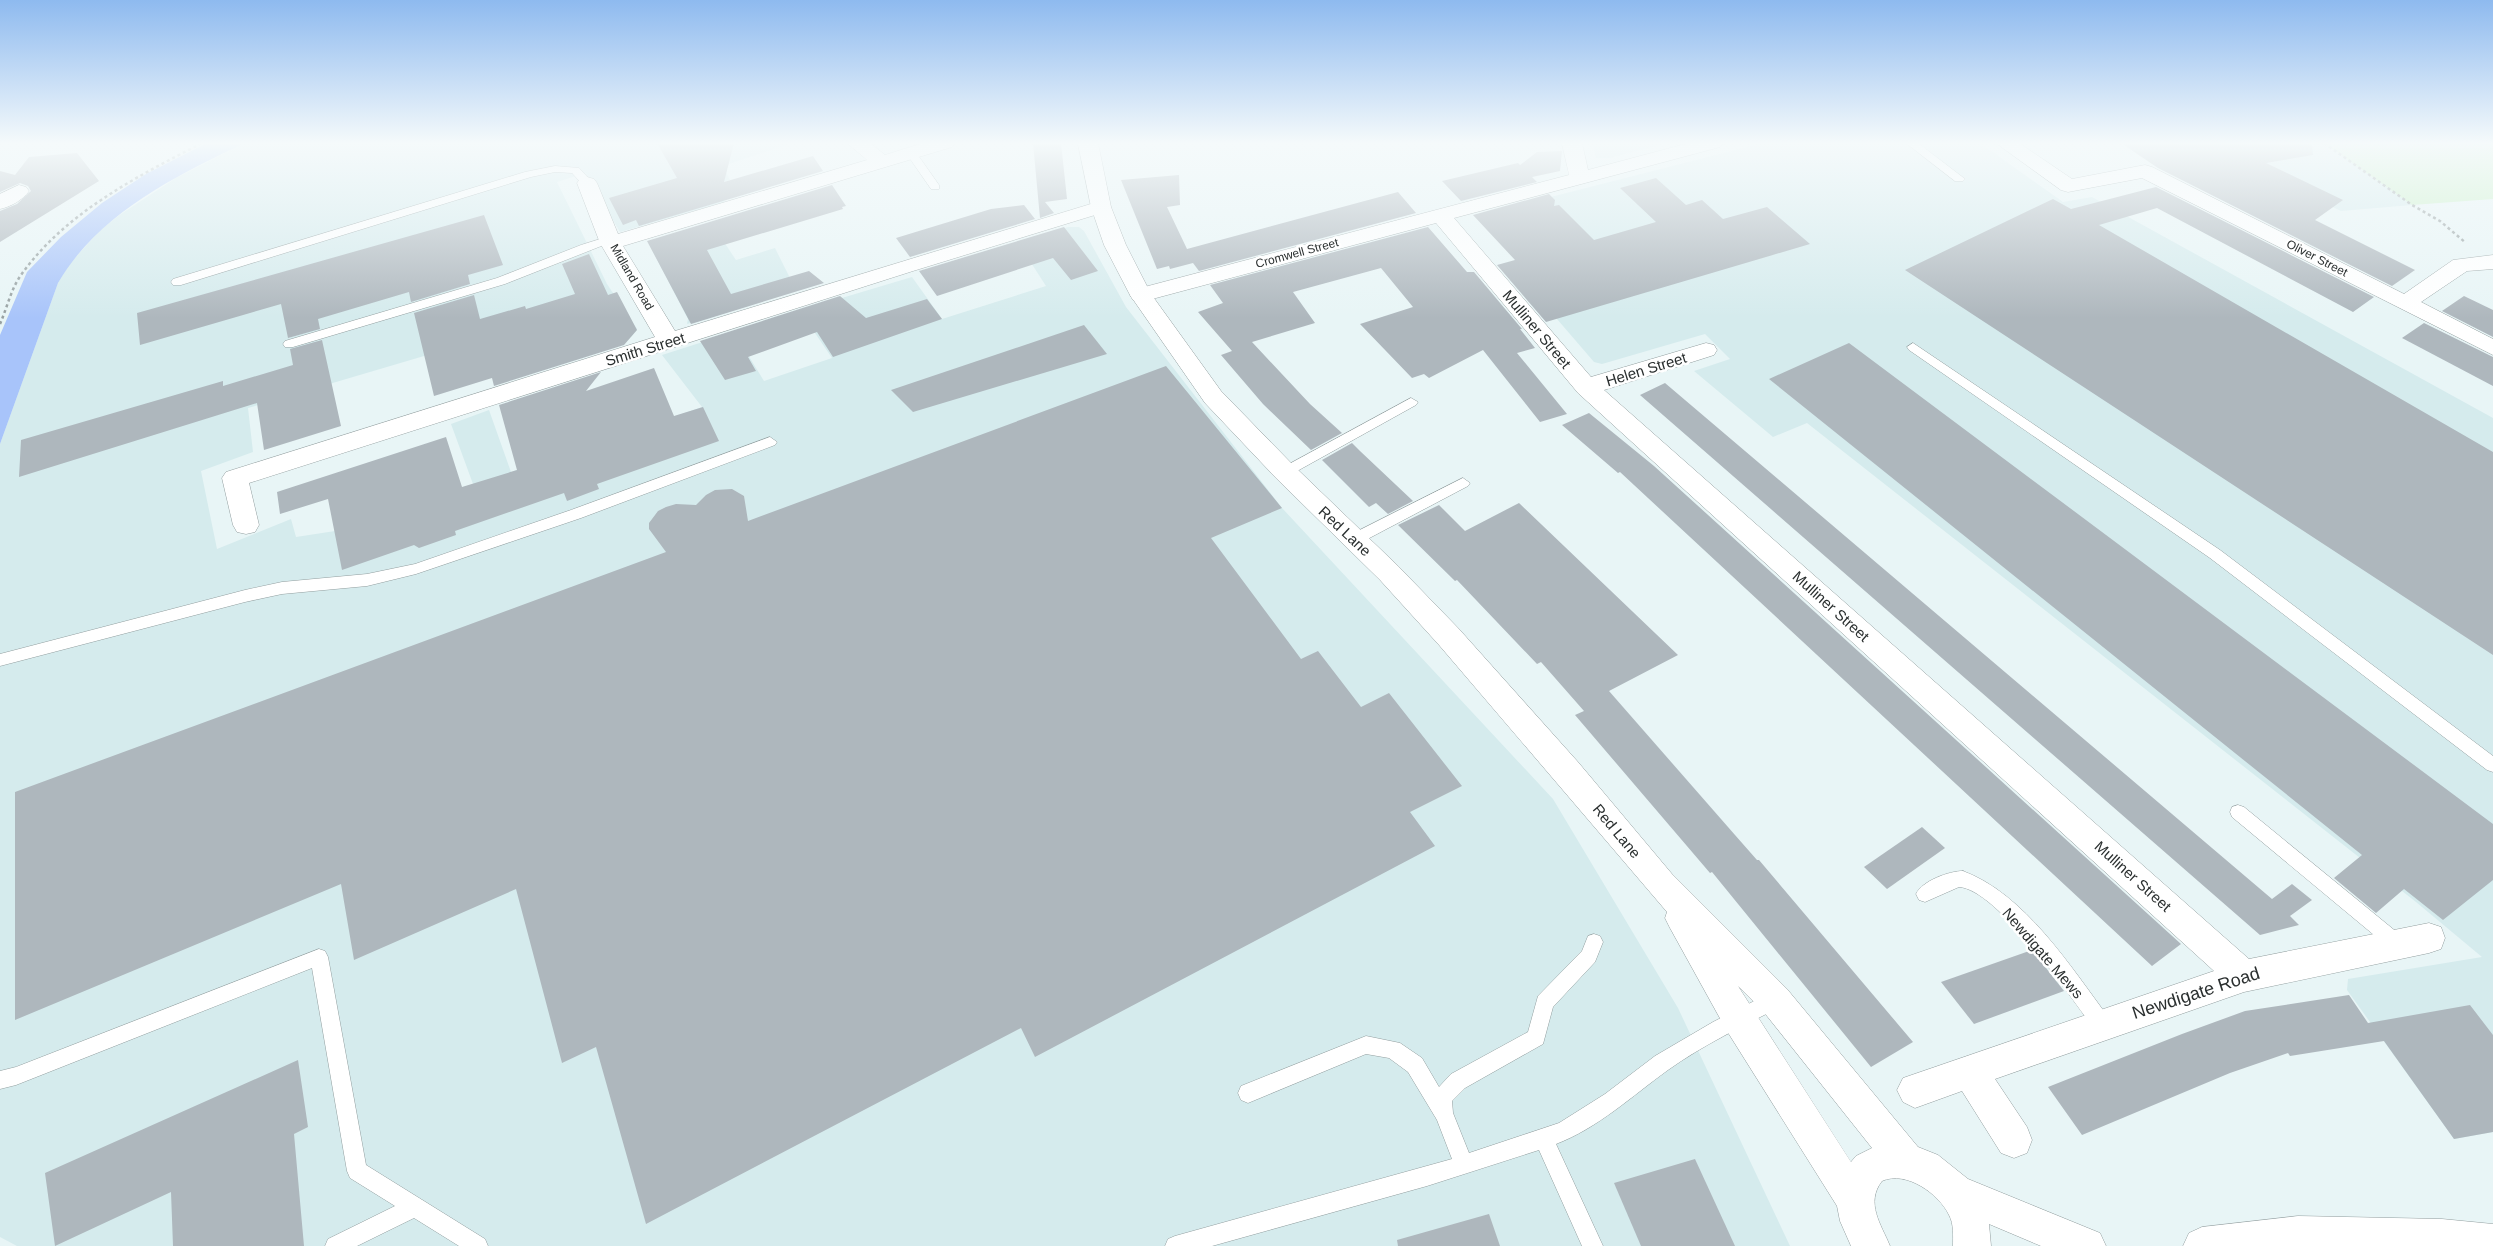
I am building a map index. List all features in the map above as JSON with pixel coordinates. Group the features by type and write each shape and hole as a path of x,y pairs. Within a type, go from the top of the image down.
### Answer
{"street":[{"name":"Midland Road","path":"594,201 610,241 669,341"},
{"path":"610,241 747,201"},
{"name":"Red Lane","path":"1099,201 1115,245 1141,295 1213,397 1285,472 1389,573 1522,718 1661,884 1776,1000 1906,1161"},
{"name":"Cromwell Street","path":"1141,295 1494,201"},
{"name":"Oliver Street","path":"2204,201 2493,348"},
{"name":"Smith Street","path":"246,525 235,478 905,266 1100,207"},
{"name":"Mulliner Street","path":"1440,215 1586,387 2244,976"},
{"path":"2405,303 2461,265 2491,262"},
{"name":"Helen Street","path":"1586,387 1706,350"},
{"name":"Red Lane","path":"1661,884 1739,1019 1854,1199"},
{"name":"Newdigate Road","path":"1915,1090 2244,976 2413,941"},
{"path":"1969,1071 2014,1140"},
{"path":"1866,1242 1856,1213 1854,1199 1859,1181 1868,1169 1884,1161 1906,1161 1923,1165 1934,1171 1958,1193 2087,1246"},
{"path":"1958,1193 1968,1213 1973,1230 1972,1246"},
{"path":"2202,1246 2298,1236 2442,1238 2493,1244"}],"lane":[{"path":"177,282 441,201"},
{"path":"289,344 501,281 585,247 610,241"},
{"path":"1913,347 2215,554 2493,765"},
{"path":"1285,472 1411,402"},
{"path":"0,660 67,641 282,588 367,580 416,569 576,514 770,442"},
{"path":"1354,539 1463,482"},
{"path":"2238,812 2413,941"},
{"name":"Newdigate Mews","path":"1925,894 1940,885 1962,878 1980,886 2014,914 2102,1024"},
{"path":"1444,1114 1442,1098 1458,1081 1536,1038 1545,1002 1589,956 1594,942"},
{"path":"0,1080 16,1076 319,957 357,1171 478,1246"},
{"path":"1176,1246 1464,1165 1565,1131 1612,1101 1662,1063 1776,1000"},
{"path":"1248,1093 1366,1045 1393,1049 1415,1065 1444,1114 1464,1165"},
{"path":"1544,1139 1593,1246"},
{"path":"335,1246 415,1206"}],"path":[{"path":"0,324 21,276 57,236 76,219 101,201"},
{"path":"2407,201 2440,221 2491,262"}],"shaded area":[{"path":"141,201 566,201 607,284 637,329 631,337 441,351 248,408 253,452 201,471 217,549 291,519 296,537 335,531 473,484 451,424 489,410 511,472 702,407 662,355 734,332 764,381 832,358 800,311 805,309 912,277 942,319 1046,286 1019,244 1068,227 1079,227 1084,231 1126,307 1282,508 1553,799 1678,1008 1790,1246 17,1246 0,1237 0,444 58,283 68,266 100,230"},
{"path":"602,201 725,202 620,232"},
{"path":"2100,201 2493,418 2493,1132 2454,1139 2347,990 2348,979 2482,957 2416,902 1807,423 1773,437 1694,371 1730,359 1705,334 1602,364 1594,362 1557,319 1531,202"},
{"path":"2320,201 2407,201 2412,205 2341,211"},
{"path":"724,242 736,260 775,248 796,290 687,324 688,319 650,246"}],"green space":[{"path":"2407,201 2464,201 2412,205"}],"water":[{"path":"105,201 138,201 116,217 94,237 58,283 0,444 0,335 27,272 61,237"}],"building":[{"path":"20,201 66,201 0,242 0,211"},
{"path":"611,201 722,201 639,226 636,220 623,225"},
{"path":"779,201 843,201 846,206 842,207 843,209 707,250 731,294 809,271 824,283 691,324 647,241"},
{"path":"1038,201 1051,201 1045,202 1054,213 1040,218"},
{"path":"1130,201 1180,201 1180,205 1167,207 1187,249 1364,201 1406,201 1416,213 1199,271 1193,263 1170,269 1169,266 1157,269"},
{"path":"1523,201 1555,201 1554,206 1559,205 1594,240 1656,222 1634,201 1682,201 1686,205 1703,201 1723,219 1767,207 1810,244 1546,322 1497,265 1515,260 1473,215"},
{"path":"2049,201 2057,201 2071,209 2101,201 2184,201 2374,297 2353,312 2157,208 2099,225 2493,452 2493,655 1905,270"},
{"path":"2224,201 2341,201 2315,220 2415,270 2392,286"},
{"path":"1024,205 1035,219 910,257 896,238 991,209"},
{"path":"484,215 503,265 468,275 470,284 411,302 409,292 318,319 320,329 288,338 281,304 140,345 137,313"},
{"path":"1064,227 1098,271 1071,280 1053,258 937,296 919,271"},
{"path":"1428,227 1467,272 1474,272 1522,329 1520,329 1535,348 1517,353 1567,414 1540,422 1483,350 1429,378 1424,374 1412,378 1360,324 1413,307 1381,268 1293,292 1315,323 1252,342 1310,404 1342,433 1311,450 1263,404 1221,355 1232,351 1198,312 1223,303 1210,285"},
{"path":"589,254 608,295 617,292 637,330 624,345 494,386 492,378 434,396 414,313 474,295 480,319 525,306 526,309 575,294 562,264"},
{"path":"840,296 866,318 927,299 942,319 833,357 817,332 748,357 756,371 725,380 700,341"},
{"path":"2464,296 2493,310 2493,337 2442,311"},
{"path":"2424,323 2493,357 2493,386 2402,338"},
{"path":"1084,325 1107,354 913,412 891,390"},
{"path":"322,340 341,426 264,450 257,403 19,477 21,440 223,381 223,386 293,365 290,349"},
{"path":"1849,343 2493,824 2493,880 2443,920 2404,889 2376,913 2334,878 2362,855 1769,379"},
{"path":"1166,366 1282,508 1211,538 1301,659 1318,651 1361,707 1389,693 1462,786 1410,812 1435,846 1035,1057 1021,1028 646,1224 596,1047 562,1063 516,889 354,960 341,884 15,1020 15,792 666,552 649,529 649,523 658,511 666,507 676,504 696,505 706,495 715,490 732,489 744,496 748,521"},
{"path":"654,368 674,416 703,407 719,441 597,484 599,489 567,501 564,493 455,531 456,535 419,548 414,545 342,570 328,499 280,514 277,492 446,437 462,487 517,470 499,405 601,372 586,391"},
{"path":"1665,383 2272,899 2292,884 2312,900 2290,916 2299,925 2260,935 1640,395"},
{"path":"1589,413 1654,466 2181,944 2152,966 1620,472 1618,473 1562,425"},
{"path":"1352,443 1413,501 1388,514 1376,503 1369,507 1322,460"},
{"path":"1519,503 1678,655 1609,691 1759,860 1913,1042 1871,1067 1712,872 1710,873 1575,715 1584,711 1541,662 1537,664 1457,580 1455,581 1398,525 1439,505 1465,531"},
{"path":"1922,827 1945,848 1887,889 1864,867"},
{"path":"2032,950 2064,991 1974,1024 1941,982"},
{"path":"2349,995 2368,1023 2470,1005 2493,1035 2493,1132 2454,1139 2384,1041 2290,1056 2288,1053 2230,1073 2082,1135 2048,1087 2245,1011"},
{"path":"298,1060 308,1127 294,1134 304,1246 173,1246 171,1192 55,1246 45,1173"},
{"path":"1695,1159 1735,1246 1641,1246 1614,1183"},
{"path":"1489,1214 1500,1246 1398,1246 1397,1240"}]}
